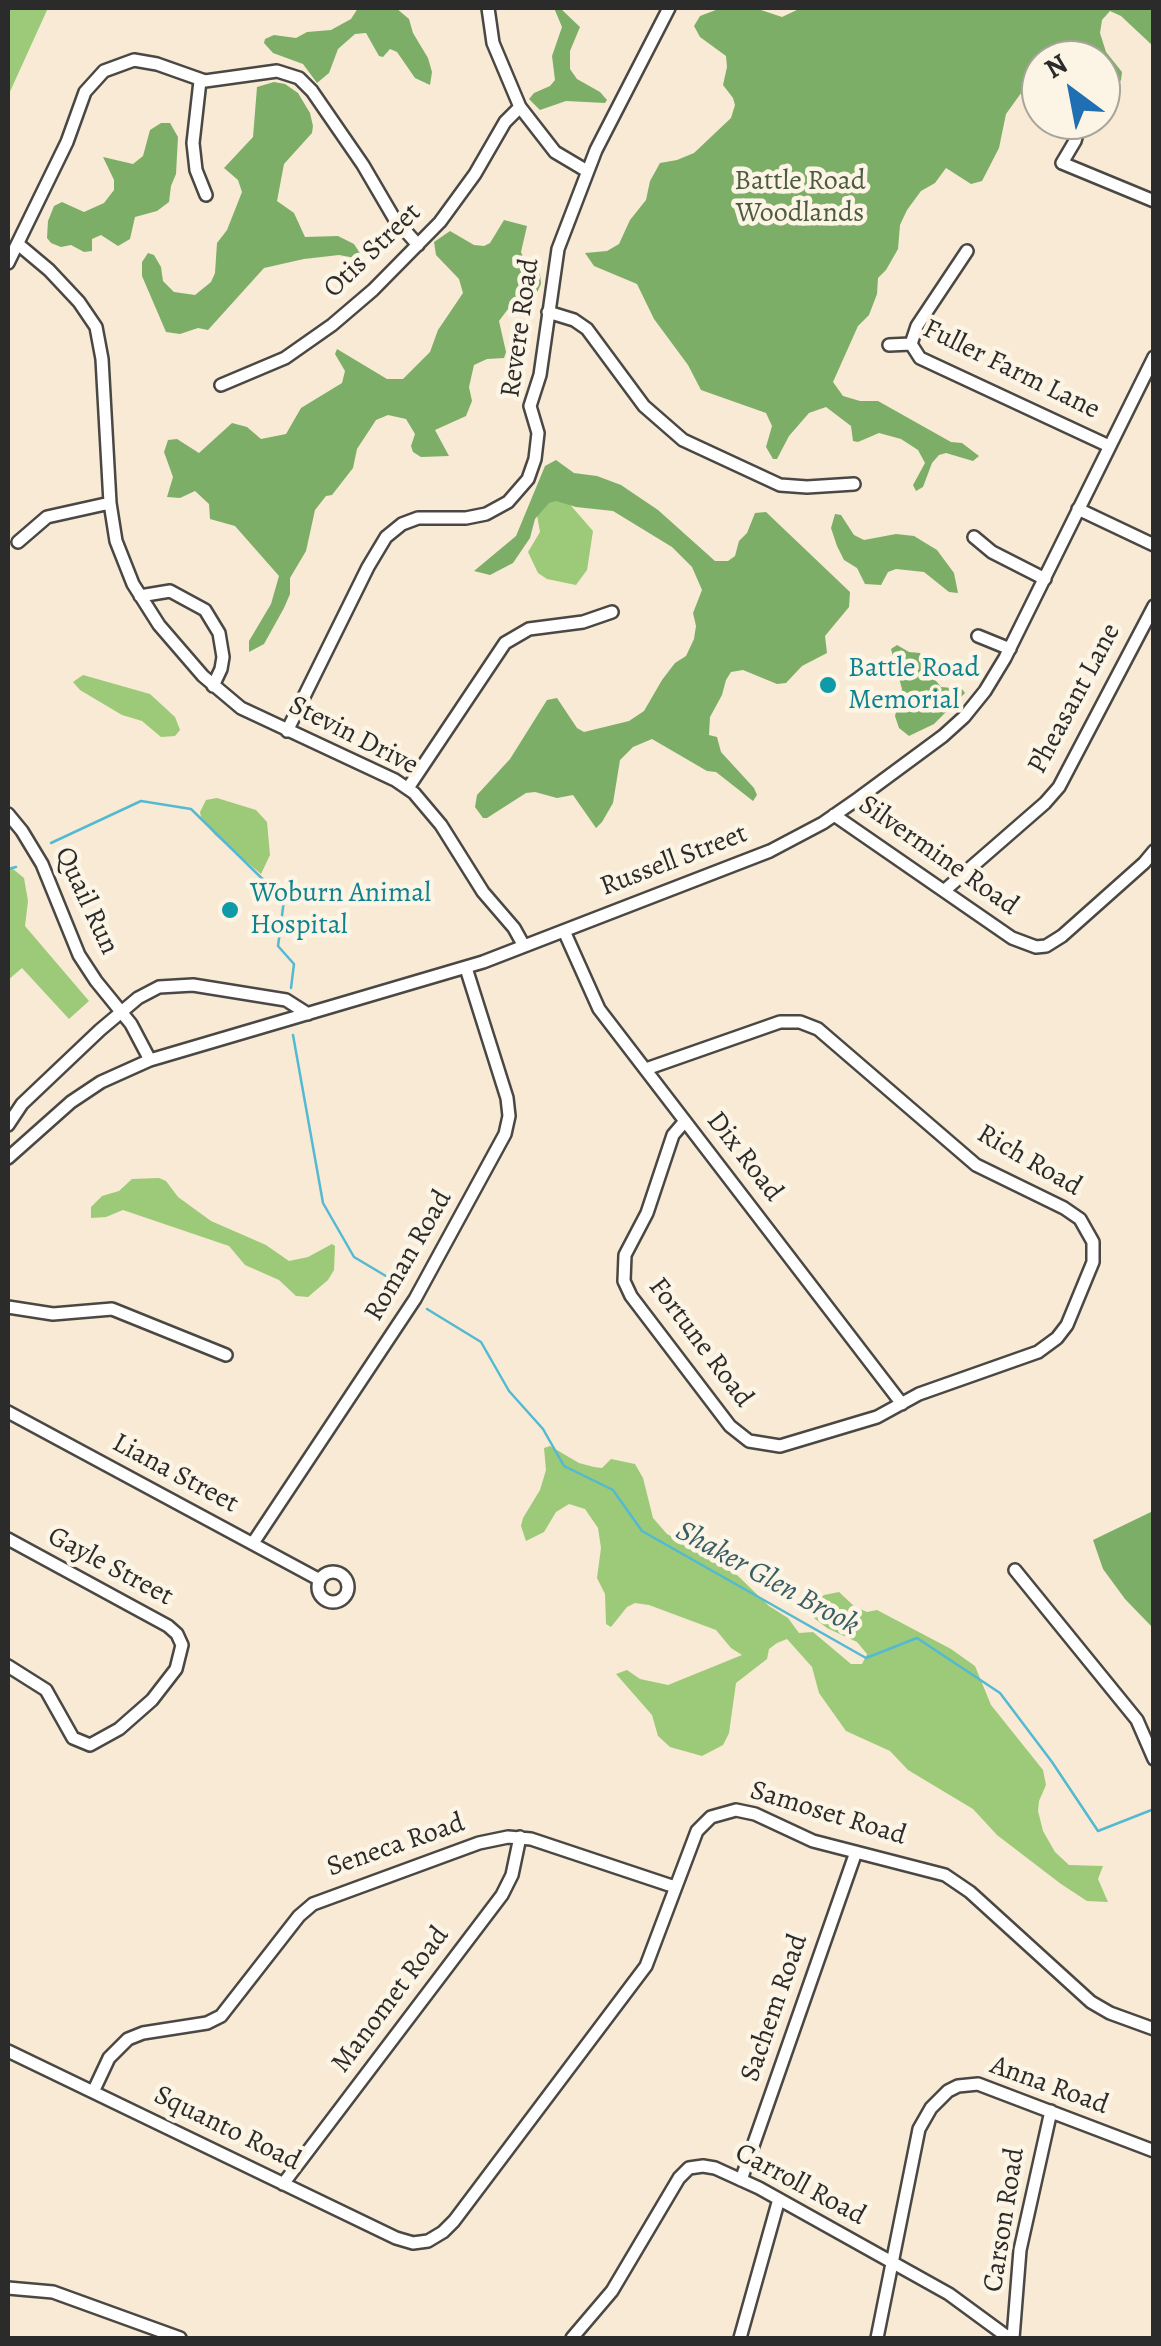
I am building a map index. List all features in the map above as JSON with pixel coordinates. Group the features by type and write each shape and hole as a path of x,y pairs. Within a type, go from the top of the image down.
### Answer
{"street":[{"path":"488,8 494,43 520,107 550,147 564,160 587,171"},
{"name":"Revere Road","path":"287,731 386,537 412,520 486,514 508,502 524,486 536,452 537,424 530,406 540,375 558,249 622,94 669,8"},
{"path":"8,263 67,142 82,98 100,74 116,64 139,60 200,81 224,81 277,71 295,75 312,91 394,218 418,246"},
{"path":"200,81 193,142 196,170 206,195"},
{"name":"Otis Street","path":"222,385 268,367 302,347 373,290 418,246 464,190 505,122 520,107"},
{"path":"1075,140 1062,163 1154,201"},
{"name":"Stevin Drive","path":"18,244 79,302 97,332 104,371 110,503 120,552 140,596 174,644 212,686 241,708 408,788 441,825 524,946"},
{"path":"911,344 918,326 967,251"},
{"path":"548,312 570,318 587,329 650,412 683,440 780,485 854,484"},
{"name":"Fuller Farm Lane","path":"889,346 911,344 920,358 1110,446"},
{"name":"Russell Street","path":"8,1158 71,1102 101,1082 150,1060 466,968 770,850 834,815 954,726 985,691 1010,649 1110,446 1148,382 1154,358"},
{"path":"18,542 48,517 110,503"},
{"path":"1078,510 1154,545"},
{"path":"974,537 992,552 1045,579"},
{"path":"140,596 170,591 206,610 219,633 223,657 222,670 212,686"},
{"name":"Pheasant Lane","path":"945,890 1045,803 1059,786 1154,606"},
{"path":"408,788 492,659 510,638 529,629 583,622 612,612"},
{"path":"978,636 1010,649"},
{"name":"Quail Run","path":"8,814 42,864 80,955 122,1011 150,1060"},
{"name":"Silvermine Road","path":"834,815 1012,938 1041,947 1062,936 1154,851"},
{"name":"Dix Road","path":"564,931 596,1004 902,1404"},
{"name":"Roman Road","path":"254,1543 415,1300 505,1134 507,1098 466,968"},
{"path":"8,1126 29,1097 122,1011 152,990 186,984 286,1000 308,1014"},
{"name":"Rich Road","path":"646,1069 780,1022 806,1024 824,1033 976,1165 1070,1211 1084,1224 1093,1242 1092,1268 1071,1318 1057,1338 1030,1356 919,1394 902,1404"},
{"name":"Fortune Road","path":"684,1121 673,1134 648,1213 625,1255 623,1276 631,1296 730,1426 756,1444 780,1446 877,1417 902,1404"},
{"path":"8,1308 54,1314 116,1310 226,1355"},
{"name":"Liana Street","path":"8,1412 320,1580"},
{"name":"Gayle Street","path":"8,1540 168,1626 178,1634 182,1645 176,1669 152,1700 94,1744 82,1744 72,1738 46,1690 8,1666"},
{"path":"1015,1570 1138,1720 1154,1759"},
{"name":"Samoset Road","path":"428,2240 454,2221 640,1975 696,1831 712,1818 730,1811 756,1814 788,1832 952,1878 1090,2002 1154,2029"},
{"name":"Seneca Road","path":"93,2092 112,2054 128,2039 222,2016 298,1916 313,1904 479,1843 520,1837 674,1887"},
{"name":"Manomet Road","path":"283,2184 502,1894 512,1875 520,1837"},
{"name":"Sachem Road","path":"741,2180 856,1852"},
{"name":"Squanto Road","path":"8,2051 396,2238 413,2243 428,2240"},
{"name":"Anna Road","path":"877,2338 919,2129 940,2098 954,2088 978,2084 1154,2151"},
{"name":"Carson Road","path":"1011,2338 1020,2250 1051,2111"},
{"name":"Carroll Road","path":"572,2338 612,2292 682,2174 692,2167 708,2166 778,2199 894,2263 963,2303 1011,2338"},
{"path":"740,2338 778,2199"},
{"path":"8,2288 52,2292 180,2338"}],"green space":[{"path":"8,8 48,8 8,96"},
{"path":"358,8 396,8 409,19 428,58 430,85 415,78 397,52 390,49 379,56 366,33 355,34 338,49 329,73 317,83 303,64 273,53 264,43 274,35 296,38 307,32 331,30 351,19"},
{"path":"554,8 560,8 580,27 570,51 570,69 577,79 600,92 607,100 605,103 566,101 540,110 529,99 555,80 552,56 562,27"},
{"name":"Battle Road Woodlands","path":"721,8 755,8 782,17 801,8 1153,8 1153,46 1121,16 1110,11 1102,20 1102,40 1021,40 1021,93 1006,114 999,148 982,181 971,184 946,168 935,183 921,191 900,225 898,249 878,278 869,315 858,326 833,382 843,396 878,401 951,442 962,443 979,456 973,461 946,453 939,455 923,487 916,491 913,485 925,463 918,450 901,439 879,433 853,441 851,426 826,407 809,413 789,436 777,459 773,459 766,447 772,426 766,413 701,390 654,319 637,284 594,266 585,253 607,251 619,244 630,220 646,200 660,163 694,153 731,118 735,105 723,85 726,56 700,37 694,26 700,16"},
{"path":"274,82 298,93 313,126 312,133 284,164 277,201 294,213 305,237 338,236 354,244 361,255 304,259 264,268 208,330 166,332 142,276 142,262 148,253 154,255 163,281 174,292 195,295 211,282 217,243 227,230 242,192 238,180 224,168 253,137 257,87"},
{"path":"170,123 178,137 176,174 169,202 157,211 135,217 130,239 118,246 101,235 92,239 92,251 51,243 47,238 48,221 54,206 62,202 84,212 104,203 114,190 114,180 103,157 133,164 143,156 150,130"},
{"path":"504,220 527,226 521,252 527,267 540,274 541,284 533,301 511,305 499,321 504,358 474,365 469,387 472,401 466,416 435,430 449,456 421,457 413,452 415,434 406,419 388,415 376,420 357,449 353,468 315,510 306,551 290,578 290,594 284,608 264,644 249,652 249,641 271,604 279,576 235,526 210,519 209,504 195,491 180,498 167,497 173,477 164,452 168,440 177,439 199,453 232,423 247,427 261,439 286,434 301,408 342,383 345,371 335,354 337,349 387,379 403,379 430,352 438,330 463,293 459,279 436,255 434,242 450,231 474,245 484,246"},
{"path":"556,460 574,473 621,485 658,510 715,561 728,561 735,556 755,513 766,512 850,592 849,607 825,636 827,653 802,666 786,683 777,684 743,670 731,672 726,680 710,717 709,735 717,737 721,752 754,788 757,795 753,801 716,772 707,771 652,739 633,747 620,760 613,803 596,828 573,795 557,798 526,793 487,818 475,807 477,795 510,759 547,700 557,698 584,732 629,721 644,711 662,680 686,656 694,639 693,613 702,590 692,567 672,547 613,511 549,503 535,519 530,538 513,563 490,575 474,571 516,536 545,466"},
{"path":"566,500 593,531 587,570 576,585 547,579 538,573 528,552 540,532 537,515 548,501"},
{"path":"835,514 841,515 854,535 864,540 896,534 914,536 937,550 954,573 958,593 949,592 924,572 896,569 888,572 881,585 865,584 857,568 844,560 837,546 831,528"},
{"path":"897,645 920,653 941,687 962,689 965,693 934,724 909,736 899,728 895,716 902,689 891,649"},
{"path":"83,675 150,694 175,717 180,730 175,736 161,737 142,721 122,715 80,690 73,682"},
{"path":"217,798 256,810 267,822 270,855 261,874 215,835 201,817 206,800"},
{"path":"9,869 24,878 28,901 25,926 89,1001 69,1019 22,968 8,980"},
{"path":"159,1178 211,1221 266,1245 289,1261 308,1257 332,1244 334,1270 308,1297 296,1296 279,1280 245,1265 229,1246 123,1210 91,1218 91,1207 102,1196 119,1191 132,1179"},
{"path":"550,1446 594,1467 602,1468 611,1459 635,1464 643,1478 653,1518 667,1534 737,1575 769,1606 788,1618 799,1633 813,1632 851,1664 862,1664 867,1654 857,1642 814,1618 812,1605 824,1595 839,1592 855,1607 867,1612 877,1610 975,1666 991,1705 1043,1770 1046,1785 1038,1811 1043,1831 1055,1852 1069,1865 1103,1866 1098,1879 1108,1902 1087,1901 997,1835 973,1809 908,1770 890,1751 846,1731 819,1693 812,1667 787,1639 769,1649 767,1659 736,1683 729,1733 723,1745 702,1756 670,1747 658,1736 652,1715 616,1674 627,1670 640,1679 668,1685 742,1655 716,1630 649,1605 635,1603 611,1627 606,1624 605,1594 597,1578 601,1548 598,1528 585,1509 569,1504 556,1512 544,1532 526,1541 521,1526 523,1518 540,1490 546,1470 544,1448"},
{"path":"1153,1511 1153,1628 1103,1569 1093,1540"}],"waterway":[{"name":"Shaker Glen Brook","path":"51,843 141,801 191,809 284,900 278,946 294,964 291,988"},
{"name":"Shaker Glen Brook","path":"8,869 16,867"},
{"name":"Shaker Glen Brook","path":"293,1035 323,1203 354,1257 401,1285"},
{"name":"Shaker Glen Brook","path":"427,1309 481,1342 509,1391 543,1429 564,1466 613,1490 642,1531 866,1658 917,1638 1000,1693 1098,1831 1154,1809"}],"place":[{"name":"Battle Road Memorial","path":"828,685"},
{"name":"Woburn Animal Hospital","path":"230,910"}]}
